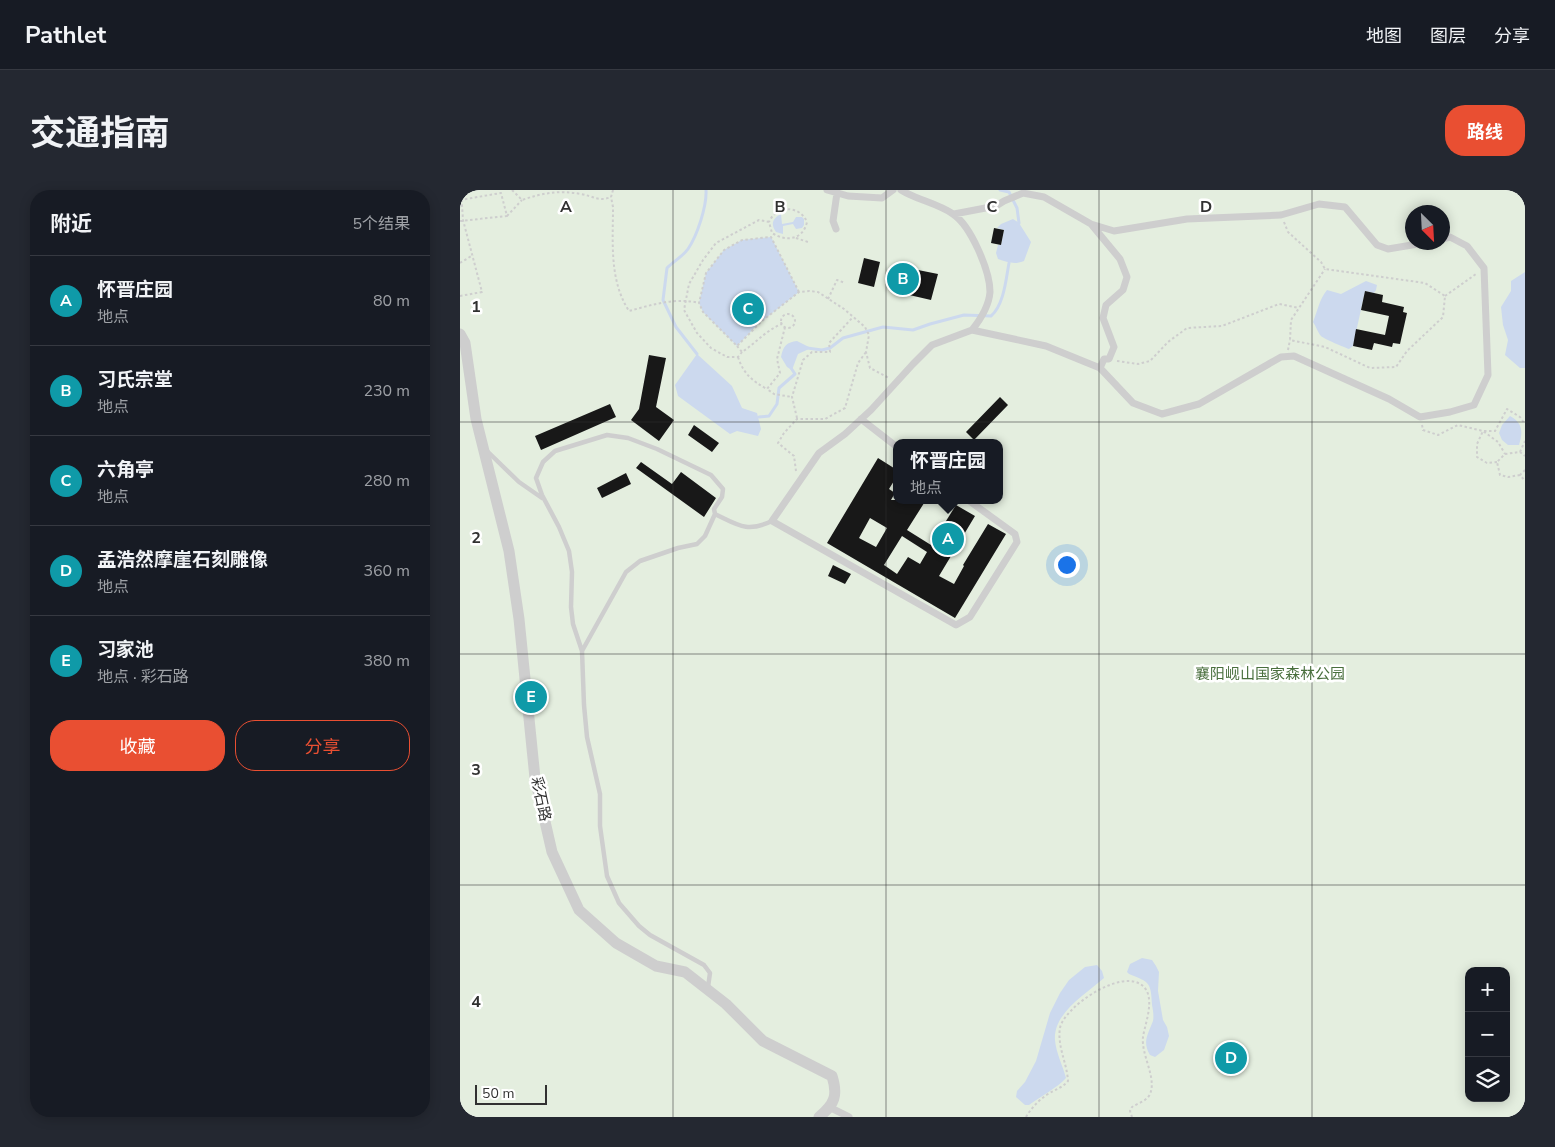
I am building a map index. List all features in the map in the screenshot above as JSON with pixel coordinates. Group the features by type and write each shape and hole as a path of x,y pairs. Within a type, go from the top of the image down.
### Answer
{"street":[{"path":"827,190 848,196 882,198 893,190"},
{"path":"900,190 954,214 973,237 987,275 990,293 981,320 972,330 932,345 861,419 819,452 772,521 956,625 970,617 1017,542 1015,534 974,504"},
{"path":"836,229 832,221 837,193"},
{"path":"954,214 996,206 1023,193 1044,197 1091,224 1114,231 1187,219 1281,215 1319,204 1346,207 1377,245 1388,249 1405,246"},
{"path":"1091,224 1120,260 1127,277 1123,290 1106,305 1103,318 1114,347 1110,359 1104,359 1100,368"},
{"path":"972,330 1046,346 1100,368 1133,404 1162,414 1199,404 1281,356 1294,356 1389,400 1420,417 1450,412 1474,405 1488,375 1484,268 1467,246 1450,237"},
{"name":"彩石路","path":"460,334 465,343 476,419 509,551 519,619 535,778 552,852 580,910 616,943 656,966 684,972 726,1004 763,1041 832,1076 836,1089 831,1108"},
{"path":"861,419 893,443"},
{"path":"819,1117 831,1108 849,1117"}],"lane":[{"path":"582,651 626,572 640,561 678,548 697,544 705,536 715,514 714,510 722,496 723,489 711,475 657,449 628,438 607,436 555,451 543,462 536,478 543,498 559,527 569,551 572,572 571,606 573,624 582,651 587,729 600,794 600,826 607,876 619,904 638,926 650,935 704,965 710,973 707,990"},
{"path":"483,448 519,482 543,498"},
{"path":"715,514 741,526 758,528 772,521"}],"path":[{"path":"460,296 482,292 462,220 461,190"},
{"path":"512,190 522,200"},
{"path":"613,191 611,197 613,206 614,272 621,300 629,311 661,303 687,300 699,303"},
{"path":"461,200 501,193 507,216"},
{"path":"462,220 507,216 522,200 544,193 581,194 604,200 611,197"},
{"path":"796,238 805,228 807,222 804,215 795,210 783,210 775,213 769,222 772,233 778,237 786,239 796,238 808,242"},
{"path":"1281,215 1288,232 1322,262 1326,269"},
{"path":"738,357 726,357 711,348 697,334 684,310 689,284 703,260 716,243 759,220 769,222"},
{"path":"742,352 703,312 699,303 706,273 714,260 724,250 742,240 770,237 799,292"},
{"path":"460,263 473,255"},
{"path":"1445,296 1484,268"},
{"path":"1326,269 1425,283 1445,296"},
{"path":"1326,269 1291,320 1290,340 1325,347 1370,368 1396,366 1407,351 1444,317 1445,296"},
{"path":"828,298 836,280 845,283"},
{"path":"736,346 762,321 799,292 818,292 865,327 868,335 866,352 870,368 886,377 897,380"},
{"path":"1110,359 1123,363 1138,364 1150,360 1168,342 1187,328 1222,326 1279,304 1299,308"},
{"path":"789,314 793,316 795,320 794,325 789,328 782,324 784,316 789,314"},
{"path":"797,419 792,397 803,360 812,352 830,352 829,343 853,317"},
{"path":"738,357 775,327 782,324"},
{"path":"767,388 780,373 776,359 785,327"},
{"path":"801,478 796,471 794,456 778,442 797,419 825,419 845,408 858,363 866,352"},
{"path":"738,357 744,372 751,380 774,394 792,397"},
{"path":"1420,417 1423,430 1438,435 1458,425 1483,431 1495,431 1507,409 1520,417 1525,424"},
{"path":"1483,431 1498,442 1505,454"},
{"path":"1483,431 1477,444 1477,457 1487,463 1496,462 1505,454 1520,452 1525,456"},
{"path":"1520,452 1525,441"},
{"path":"1496,462 1500,474 1508,477 1520,475 1525,470"},
{"path":"1520,475 1525,481"},
{"path":"1026,1117 1033,1106 1049,1093 1063,1087 1068,1081 1068,1071 1059,1041 1060,1026 1084,999 1116,981 1130,980 1143,986 1149,997 1143,1049 1150,1070 1151,1085 1150,1094 1143,1101 1132,1107 1130,1111 1132,1117"}],"green space":[{"name":"襄阳岘山国家森林公园","path":"460,190 1525,190 1525,1117 460,1117"}],"water":[{"path":"781,214 782,224 793,222 796,217 802,217 804,225 802,228 796,229 793,224 783,226 783,234 776,232 773,221"},
{"path":"1013,219 1019,223 1031,242 1024,261 1017,263 998,259 996,253 998,245 1001,245 1004,230 997,228 1001,224"},
{"path":"771,237 799,292 762,321 756,314 762,309 748,294 732,308 746,323 752,318 758,324 737,346 703,312 699,303 706,273 724,250 742,240"},
{"path":"1525,272 1525,368 1520,368 1505,355 1508,340 1503,325 1501,307 1511,291 1511,281"},
{"path":"1366,281 1377,285 1376,290 1374,293 1365,291 1353,346 1349,349 1322,337 1313,322 1320,301 1327,290 1341,294"},
{"path":"797,341 811,348 798,354 792,370 787,367 781,357 786,345"},
{"path":"697,354 732,386 742,408 757,413 761,429 758,436 737,431 730,434 678,396 675,385"},
{"path":"1510,416 1521,428 1519,445 1508,445 1502,440 1499,433 1502,425"},
{"path":"1142,958 1152,960 1159,972 1158,991 1163,1020 1169,1036 1164,1050 1155,1057 1150,1055 1146,1046 1153,1021 1150,988 1141,979 1127,972 1130,964"},
{"path":"1097,965 1102,971 1104,978 1072,1005 1059,1021 1056,1030 1055,1040 1058,1055 1066,1078 1054,1089 1029,1105 1025,1105 1016,1097 1017,1091 1025,1082 1036,1061 1050,1013 1060,993 1069,980 1085,967"}],"building":[{"path":"994,228 1004,230 1001,245 991,243"},
{"path":"864,258 880,262 874,287 858,283"},
{"path":"898,266 938,274 931,300 892,291"},
{"path":"1365,291 1383,295 1382,302 1404,307 1403,312 1407,313 1400,344 1393,343 1392,347 1374,343 1372,350 1353,346 1356,329 1385,335 1389,316 1361,310"},
{"path":"750,302 756,308 753,315 746,317 740,310 742,303"},
{"path":"649,355 666,358 656,407 674,420 659,441 631,420 639,409"},
{"path":"1000,397 1008,405 975,439 966,432"},
{"path":"610,404 616,417 541,450 535,436"},
{"path":"694,425 719,443 712,452 688,435"},
{"path":"878,458 893,467 893,482 889,489 893,492 891,500 893,500 893,504 923,504 907,530 931,545 956,505 975,516 939,576 954,584 963,565 988,524 1006,534 955,618 827,543","holes":["870,518 887,528 876,547 859,538","902,536 927,552 920,564 908,557 897,574 884,565"]},
{"path":"641,462 672,484 681,472 716,498 704,517 636,468"},
{"path":"626,473 631,484 602,498 597,488"},
{"path":"833,565 851,574 845,584 828,576"}],"waterway":[{"path":"697,354 676,327 663,300 667,268 688,249 698,229 706,190"},
{"path":"1000,190 1009,192 1017,208 1019,223"},
{"path":"807,348 822,350 830,348 843,338 883,327 913,330 964,315 991,316 1002,299 1009,263"},
{"path":"759,417 769,416 777,404 779,388 795,374 791,368"}],"place":[{"name":"习氏宗堂","path":"903,279"},
{"name":"六角亭","path":"748,309"},
{"name":"怀晋庄园","path":"948,539"},
{"name":"习家池","path":"531,697"},
{"name":"孟浩然摩崖石刻雕像","path":"1231,1058"}]}
